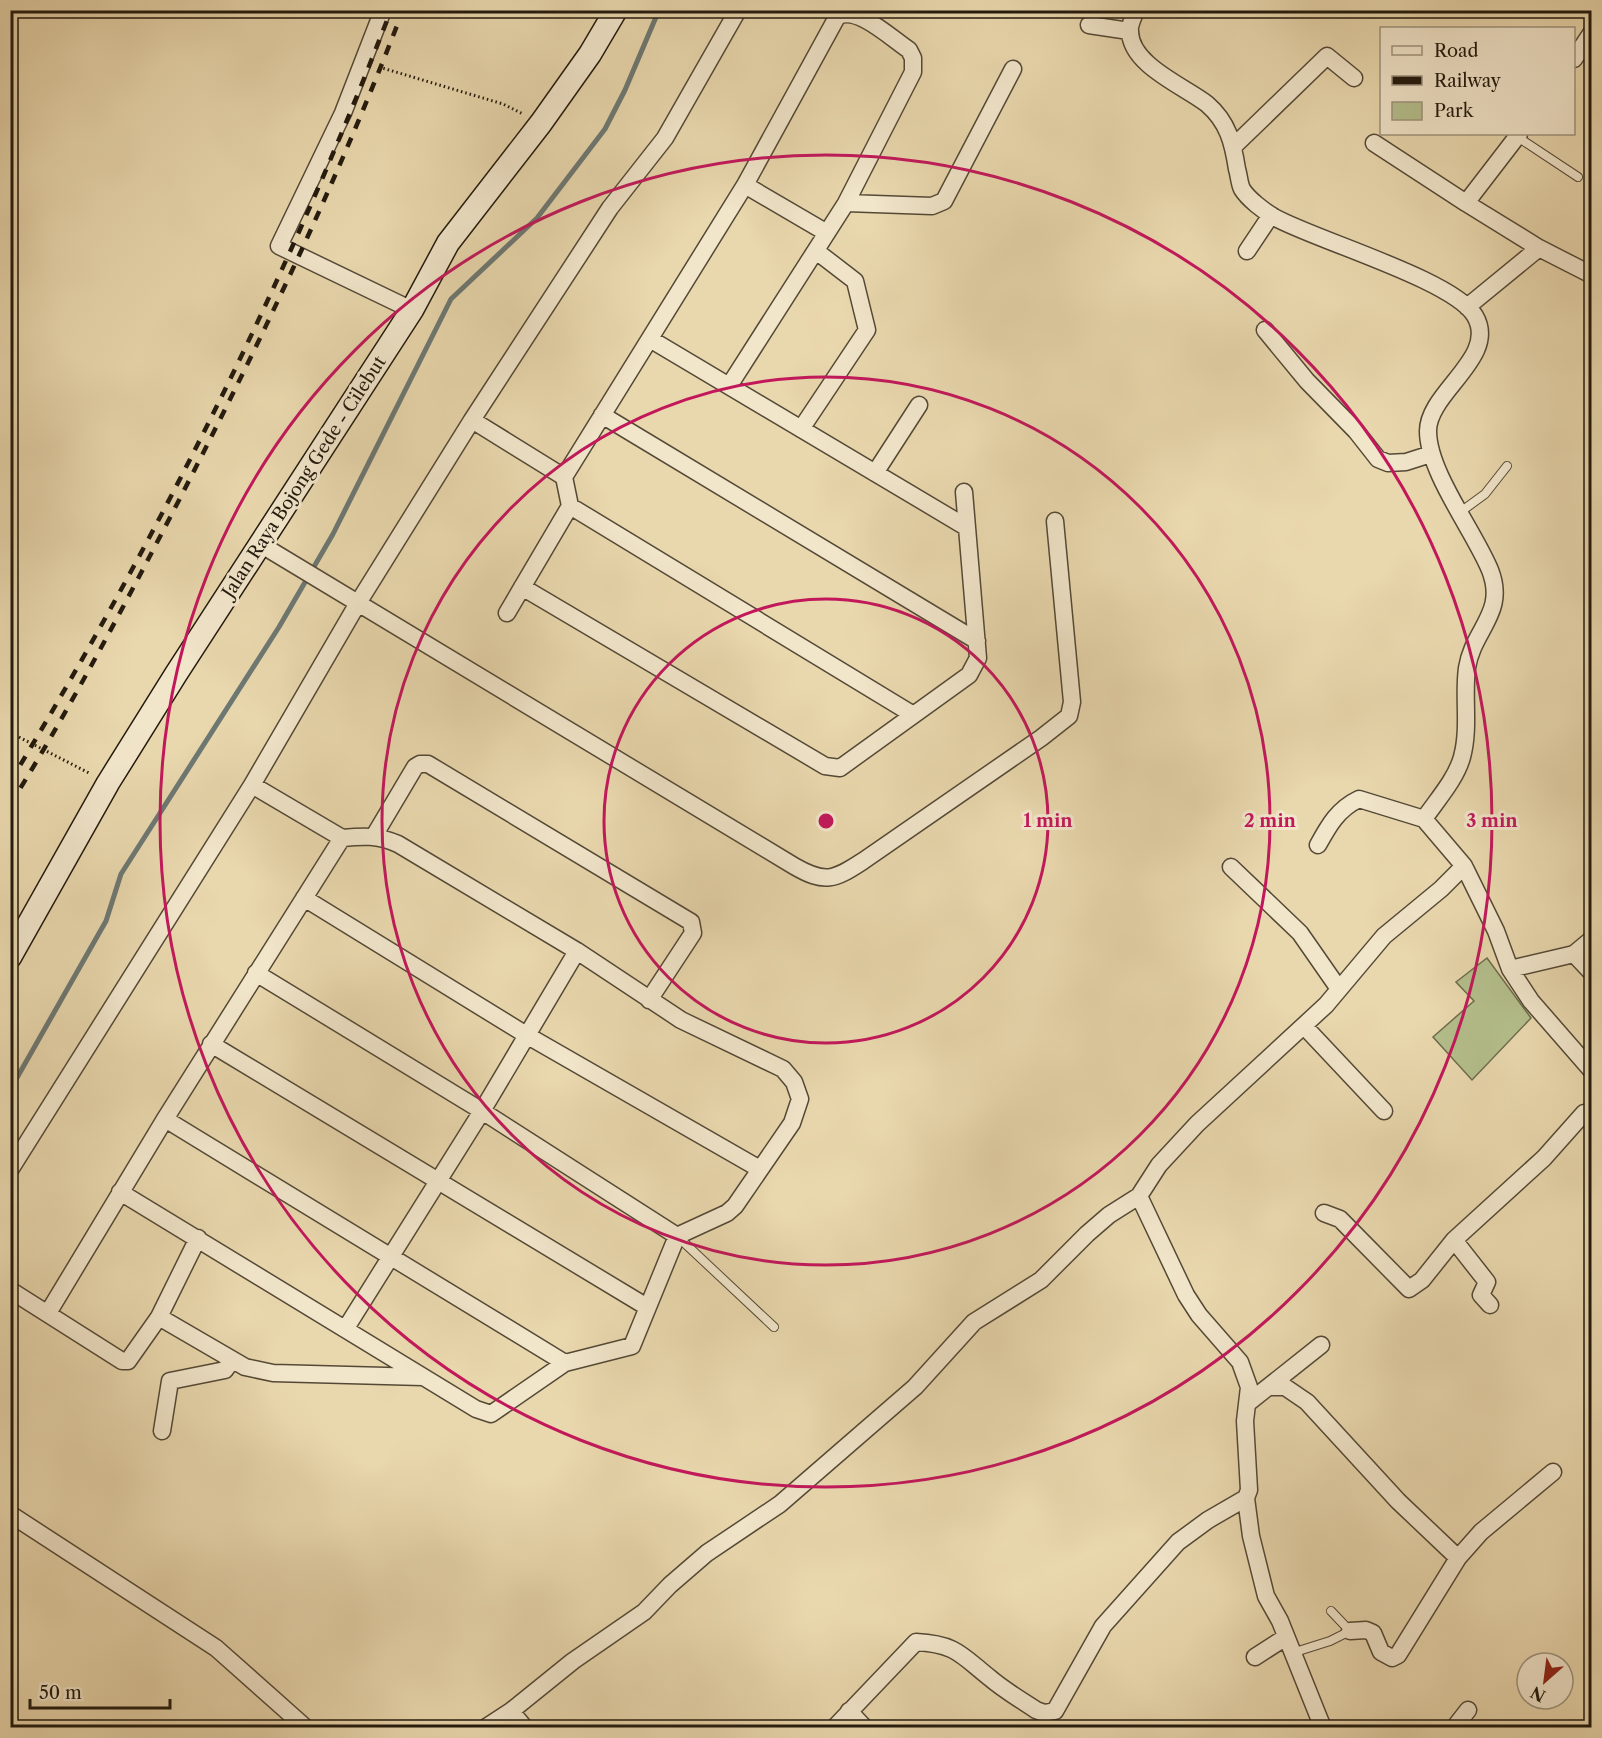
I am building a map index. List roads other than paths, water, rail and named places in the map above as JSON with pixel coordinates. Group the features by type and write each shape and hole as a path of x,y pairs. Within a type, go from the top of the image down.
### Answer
{"main road":[{"name":"Jalan Raya Bojong Gede - Cilebut","path":"10,957 108,783 412,310 448,243 541,123 590,54 616,10"}],"street":[{"path":"382,10 343,113 279,246 412,310"},
{"path":"10,1170 252,785 358,603 472,420 610,208 665,138 738,10"},
{"path":"1136,10 1130,31 1140,57 1207,105 1226,126 1241,186 1271,215 1303,231 1373,258 1467,307 1478,322 1479,337 1465,371 1438,401 1430,417 1428,431 1431,454 1489,568 1495,604 1470,654 1467,669 1468,725 1462,758 1424,819"},
{"path":"507,613 570,506 564,477 745,185 837,17 850,12 909,50 914,65 913,72 846,203 729,386"},
{"path":"1089,25 1130,31"},
{"path":"1575,57 1592,32"},
{"path":"1233,147 1327,56 1354,78"},
{"path":"846,203 932,206 944,201 1013,69"},
{"path":"1466,203 1515,135"},
{"path":"1374,143 1539,248 1592,275"},
{"path":"745,185 826,233"},
{"path":"1247,251 1271,215"},
{"path":"1467,307 1539,248"},
{"path":"801,429 867,330 855,281 816,251"},
{"path":"1265,330 1307,381 1356,431 1378,459 1388,463 1406,462 1431,454"},
{"path":"650,339 966,526"},
{"path":"875,473 919,405"},
{"path":"602,415 977,641"},
{"path":"472,420 564,477"},
{"path":"522,587 833,769 847,764 912,714 969,675 978,658 964,492"},
{"path":"570,506 912,714"},
{"path":"260,544 794,866 825,879 842,874 863,861 1041,738 1069,716 1072,702 1055,521"},
{"path":"374,836 415,767 420,764 429,764 691,922 693,933 649,1000"},
{"path":"120,1192 476,1408 491,1414 565,1363 632,1346 677,1236 728,1213 792,1123 800,1100 794,1082 783,1069 681,1020 577,951 398,844 374,836 342,838 252,785"},
{"path":"1318,845 1331,821 1348,804 1359,799 1424,819 1464,866 1496,931 1510,969 1531,1001 1592,1071"},
{"path":"48,1313 211,1044 342,838"},
{"path":"485,1728 511,1711 573,1661 644,1612 670,1585 707,1553 780,1504 915,1387 974,1322 1041,1280 1094,1228 1138,1196 1158,1165 1197,1124 1274,1050 1304,1026 1340,989 1384,936 1441,890 1464,866"},
{"path":"1231,867 1300,933 1340,989"},
{"path":"304,898 528,1036 758,1168"},
{"path":"1510,969 1574,954 1592,939"},
{"path":"346,1329 437,1180 482,1112 577,951"},
{"path":"1574,954 1592,973"},
{"path":"256,973 482,1112 677,1236"},
{"path":"1304,1026 1384,1111"},
{"path":"211,1044 647,1307"},
{"path":"1324,1213 1340,1219 1409,1289 1422,1280 1454,1240 1544,1158 1589,1113"},
{"path":"165,1119 565,1363"},
{"path":"1138,1196 1186,1295 1199,1315 1240,1362 1249,1387 1245,1421 1249,1490 1246,1498 1251,1536 1266,1596 1322,1726"},
{"path":"10,1290 122,1361 128,1361 159,1317 198,1238"},
{"path":"1454,1240 1487,1282 1481,1295 1490,1305"},
{"path":"159,1317 245,1367 273,1373 425,1377"},
{"path":"1248,1403 1272,1387 1321,1345"},
{"path":"162,1431 170,1381 225,1370 232,1360"},
{"path":"1272,1387 1285,1387 1307,1402 1398,1501 1458,1558"},
{"path":"1350,1631 1366,1630 1373,1633 1385,1655 1392,1658 1398,1655 1458,1558 1481,1532 1554,1472"},
{"path":"834,1728 916,1642 945,1646 964,1654 990,1679 1036,1710 1044,1713 1055,1711 1103,1626 1178,1542 1208,1520 1246,1498"},
{"path":"10,1514 216,1648 306,1728"},
{"path":"1255,1657 1288,1645"},
{"path":"1454,1728 1468,1710"},
{"path":"511,1711 525,1728"},
{"path":"849,1712 865,1728"}],"lane":[{"path":"1517,135 1578,177"},
{"path":"1459,513 1485,494 1508,466"},
{"path":"677,1236 774,1327"},
{"path":"1288,1645 1330,1641 1350,1631 1331,1611"}],"waterway":[{"path":"10,1090 106,921 121,874 279,627 333,534 451,299 537,218 605,129 625,90 659,10"}],"railway":[{"path":"10,782 118,595 218,404 309,209 391,10"},
{"path":"10,805 76,694 238,383 325,199 403,10"}]}
